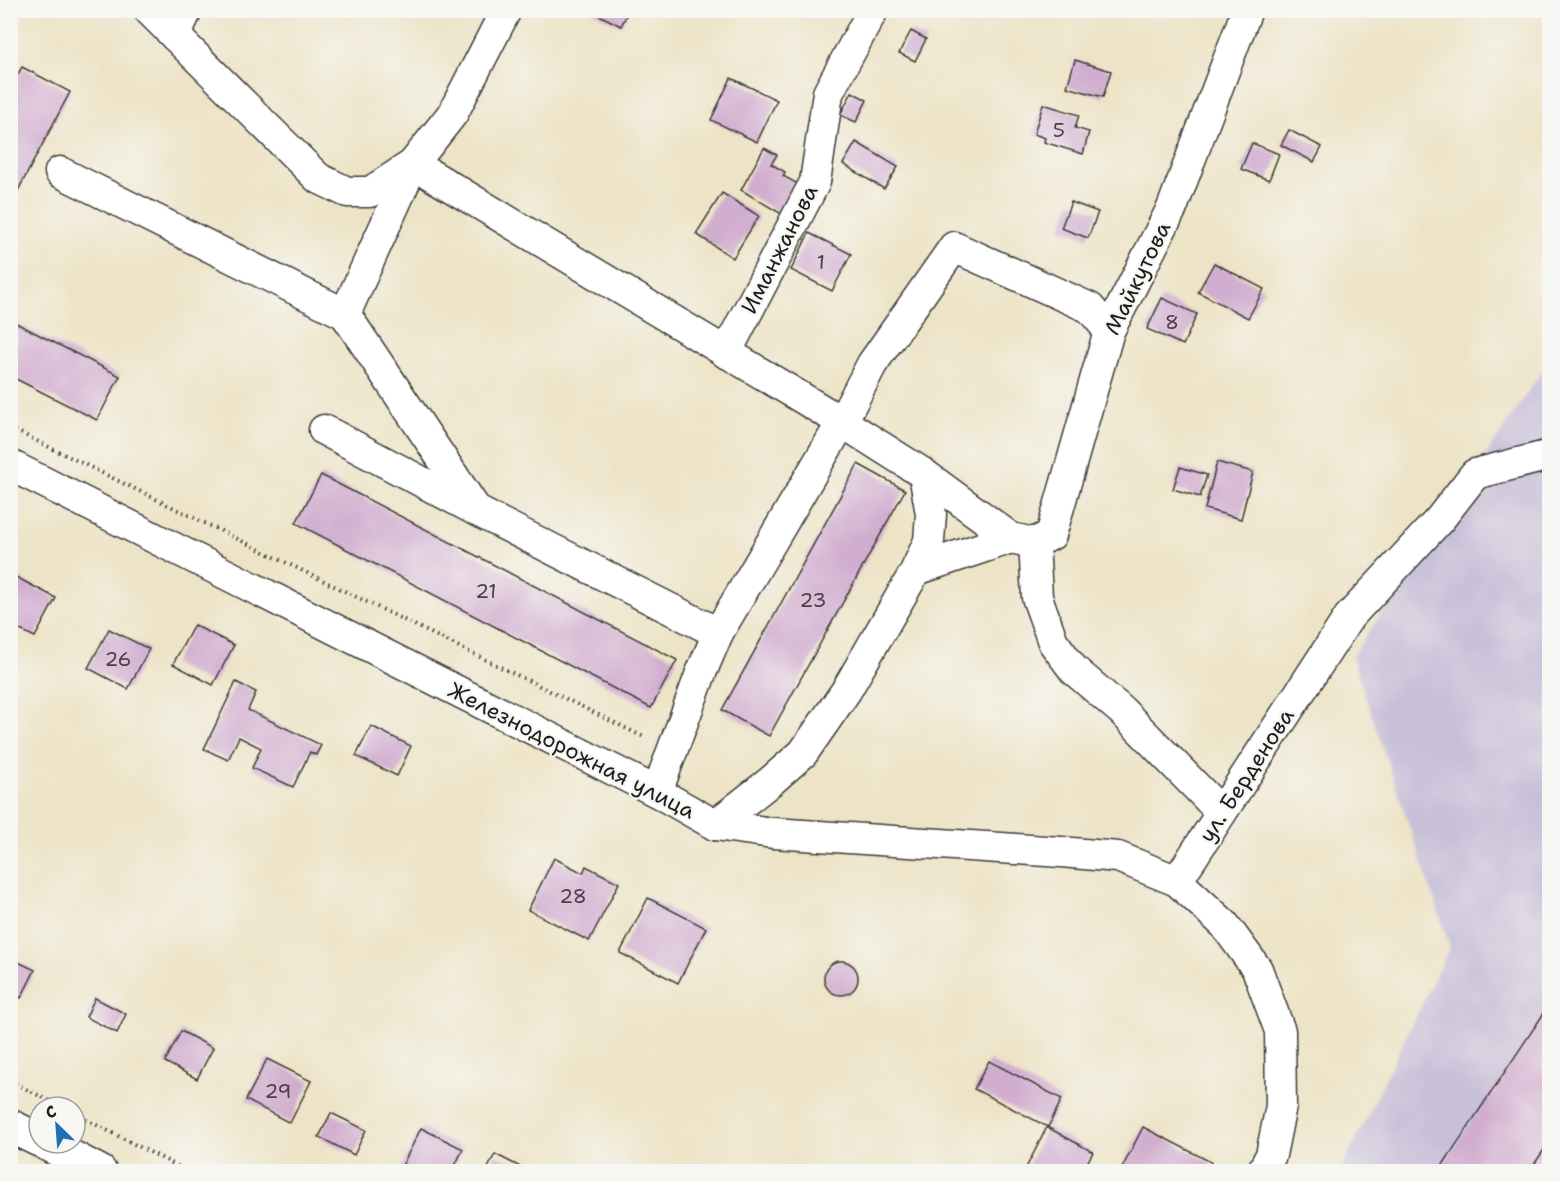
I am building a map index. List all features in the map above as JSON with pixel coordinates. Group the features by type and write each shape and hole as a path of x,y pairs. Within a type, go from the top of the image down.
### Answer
{"main road":[{"path":"10,1126 27,1134"},
{"path":"68,1155 100,1172"}],"street":[{"path":"148,10 181,23 318,178 347,192 370,192 412,164"},
{"path":"345,314 412,164 453,113 506,10"},
{"name":"Иманжанова","path":"726,353 815,182 828,93 873,10"},
{"name":"Майкутова","path":"1022,540 1051,535 1109,331 1172,208 1247,10"},
{"path":"412,164 842,422 1022,540 1037,597 1053,642 1074,670 1122,711 1221,812"},
{"path":"60,172 345,314 477,511"},
{"path":"657,792 718,633 842,422 872,364 954,247 1090,308 1109,331"},
{"path":"324,430 477,511 718,633"},
{"name":"ул. Берденова","path":"1176,881 1349,617 1440,519 1475,474 1550,456"},
{"name":"Железнодорожная улица","path":"10,465 657,792 715,825 773,833 1118,857 1176,881"},
{"path":"715,825 803,753 846,691 916,570 929,541 931,514 924,474"},
{"path":"916,570 1022,540"},
{"path":"1176,881 1224,924 1257,969 1280,1031 1281,1106 1271,1155 1262,1172"}],"path":[{"path":"10,428 673,751"},
{"path":"10,1081 38,1095"},
{"path":"87,1120 189,1172"}],"shaded area":[{"path":"1549,360 1549,1171 1340,1172 1450,946 1352,657"}],"building":[{"path":"589,10 629,10 621,26"},
{"path":"911,31 926,39 915,61 899,53"},
{"path":"1075,60 1111,71 1103,97 1067,87"},
{"path":"22,67 70,92 13,200 10,199 10,88"},
{"path":"731,78 777,100 757,142 711,120"},
{"path":"852,92 867,100 856,122 840,115"},
{"path":"1043,104 1079,115 1075,128 1089,132 1083,154 1044,142 1045,138 1034,134"},
{"path":"1289,130 1322,147 1314,162 1281,145"},
{"path":"856,142 898,167 884,189 843,164"},
{"path":"1252,143 1279,154 1269,180 1241,169"},
{"path":"764,148 777,155 771,164 785,172 783,176 798,184 789,200 793,203 785,216 741,190"},
{"path":"722,193 759,216 733,258 696,234"},
{"path":"1071,202 1098,212 1088,238 1061,228"},
{"path":"809,233 851,254 832,291 791,270"},
{"path":"1214,263 1264,289 1248,318 1198,292"},
{"path":"1162,298 1197,314 1183,345 1147,329"},
{"path":"10,320 120,376 97,420 10,376"},
{"path":"1217,462 1253,472 1241,519 1205,509"},
{"path":"858,464 905,490 769,736 722,710"},
{"path":"1180,467 1207,475 1200,497 1173,489"},
{"path":"321,475 677,660 651,708 296,523"},
{"path":"16,577 56,598 35,637 10,625 10,587"},
{"path":"194,625 234,645 213,685 173,664"},
{"path":"109,629 149,649 128,689 88,668"},
{"path":"236,682 256,692 248,710 321,745 316,755 310,752 293,787 252,768 261,748 239,737 228,760 204,749"},
{"path":"371,726 411,746 397,776 356,756"},
{"path":"554,858 583,873 586,866 619,883 589,941 528,910"},
{"path":"648,898 706,928 678,983 620,953"},
{"path":"10,958 35,970 21,998 10,993"},
{"path":"841,961 853,966 858,978 853,990 841,995 829,990 824,978 829,966"},
{"path":"95,998 126,1014 117,1033 86,1017"},
{"path":"1550,1004 1550,1141 1529,1172 1438,1172"},
{"path":"181,1031 213,1048 197,1079 165,1062"},
{"path":"267,1059 311,1081 290,1123 246,1100"},
{"path":"989,1061 1062,1099 1048,1127 974,1089"},
{"path":"331,1113 366,1130 354,1155 319,1137"},
{"path":"1047,1127 1093,1152 1082,1172 1024,1172"},
{"path":"1143,1127 1211,1162 1207,1172 1120,1172"},
{"path":"421,1128 463,1149 452,1172 399,1172"},
{"path":"495,1154 530,1172 486,1172"}]}
